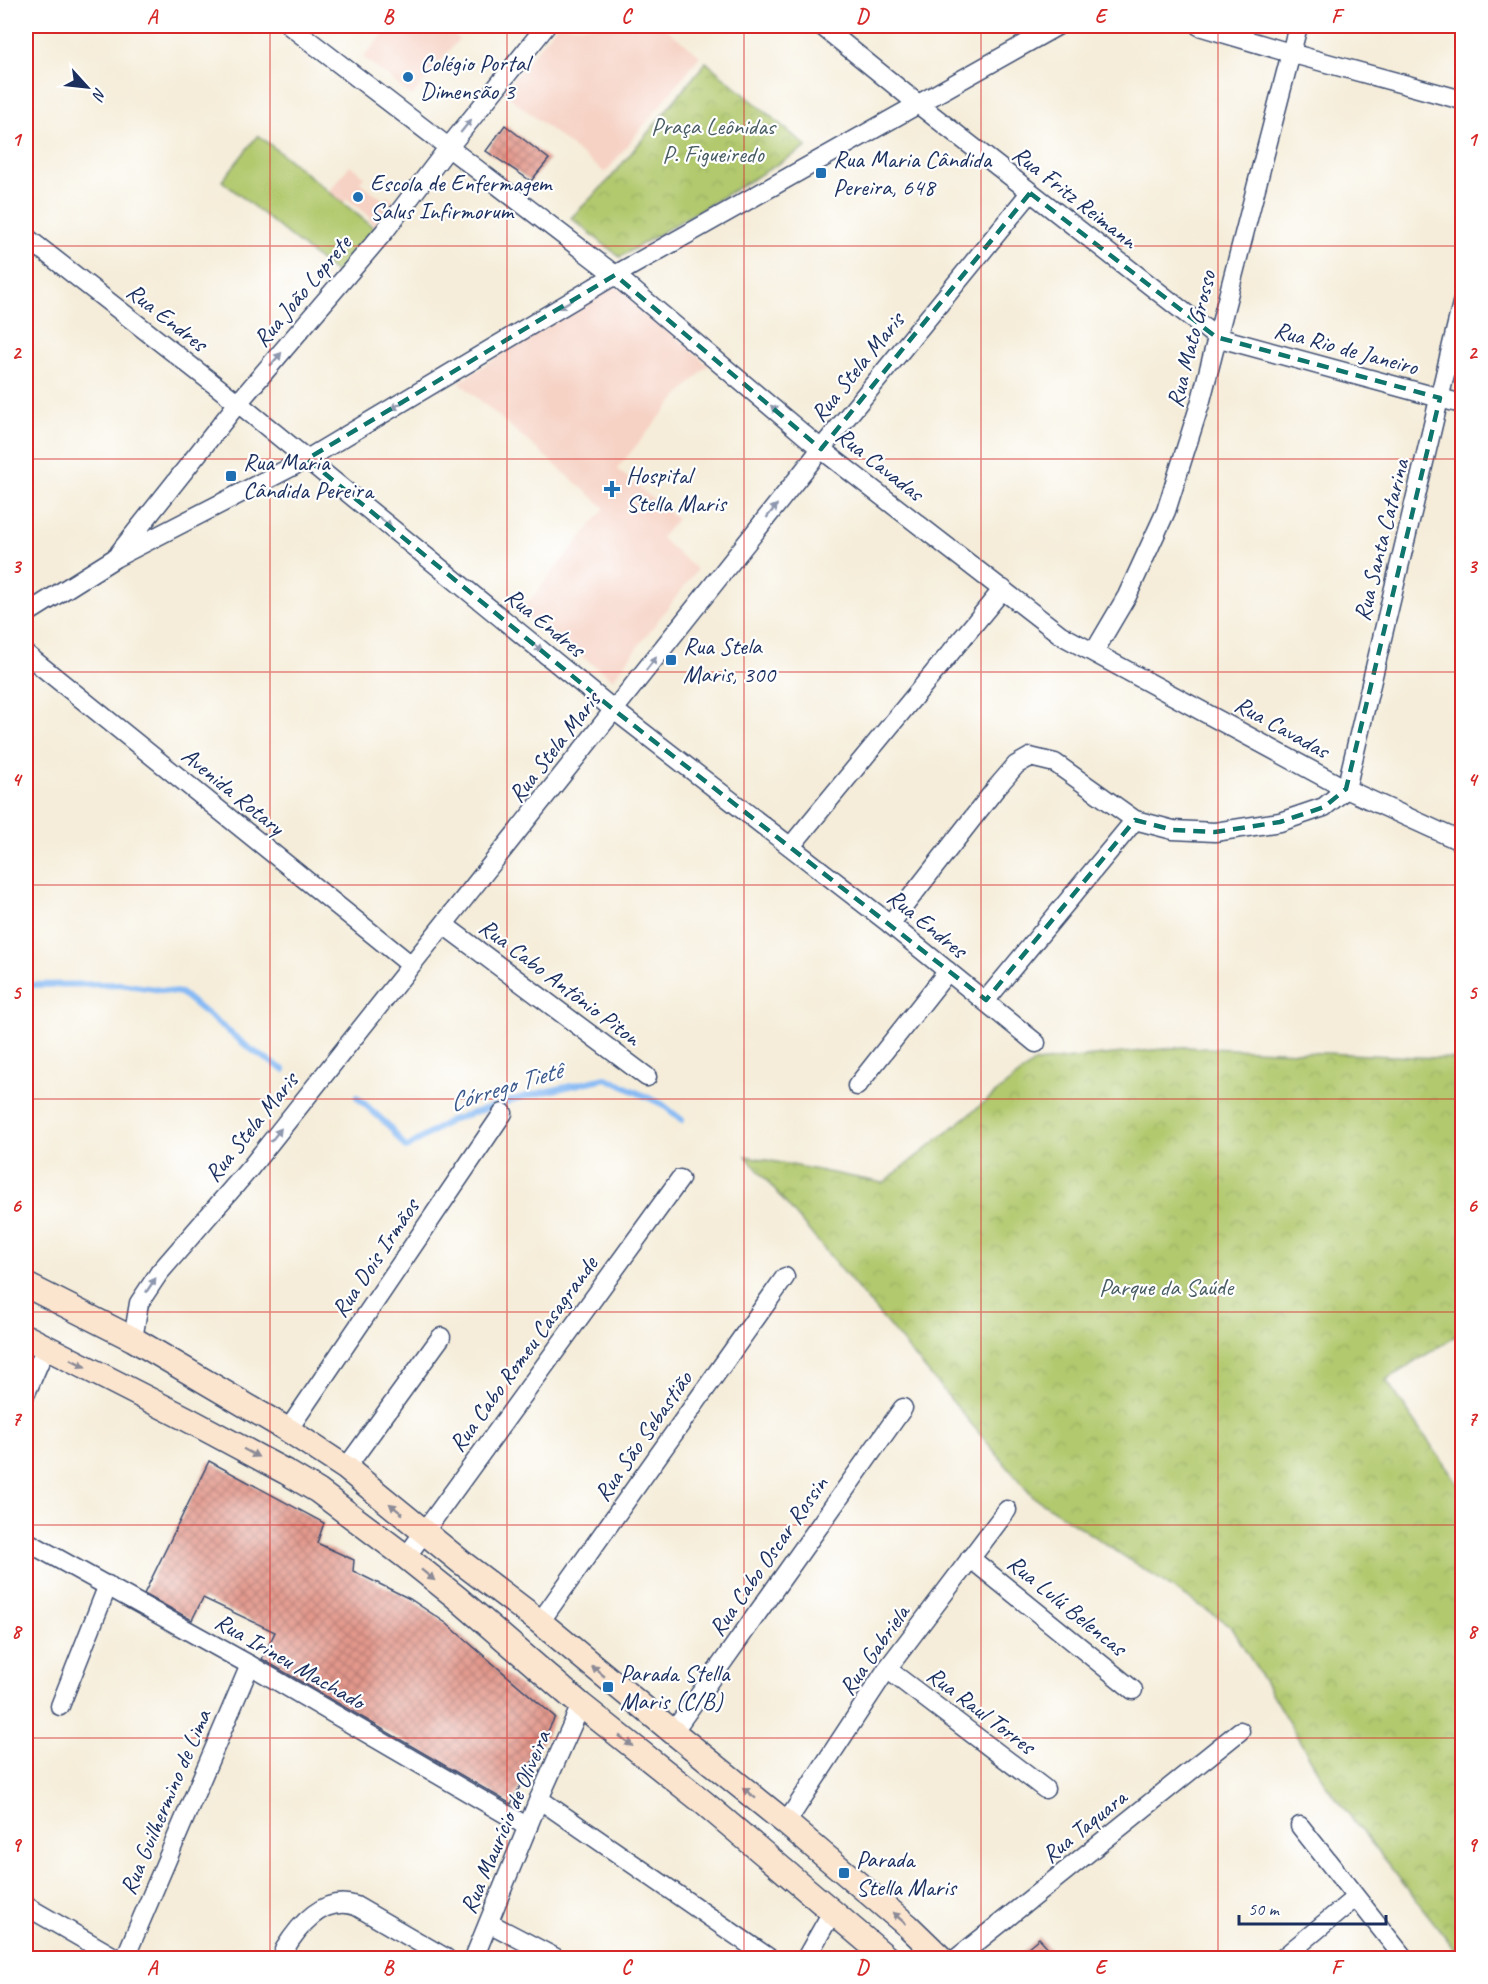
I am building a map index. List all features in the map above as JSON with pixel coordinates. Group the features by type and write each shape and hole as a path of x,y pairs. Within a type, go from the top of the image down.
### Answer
{"main road":[{"path":"26,1285 133,1339 288,1431 345,1468 540,1622 786,1823 908,1926 941,1959"},
{"path":"36,1342 187,1419 318,1491 456,1597 581,1705 703,1802 887,1959"}],"street":[{"name":"Rua Cavadas","path":"290,26 615,275 821,449 1062,635 1346,789 1462,842"},
{"name":"Rua João Loprete","path":"115,558 238,403 384,232 448,147 546,26"},
{"name":"Rua Fritz Reimann","path":"822,26 1216,338"},
{"path":"26,614 115,558 307,459 615,275 1057,26"},
{"path":"1199,26 1462,100"},
{"name":"Rua Mato Grosso","path":"1094,652 1127,596 1166,511 1200,404 1298,26"},
{"name":"Rua Stela Maris","path":"133,1339 139,1302 159,1273 251,1167 821,449 1030,193"},
{"name":"Rua Endres","path":"26,237 238,403 614,710 891,924 1036,1042"},
{"name":"Rua Santa Catarina","path":"1346,789 1462,303"},
{"name":"Rua Rio de Janeiro","path":"1216,338 1462,404"},
{"path":"791,846 1003,589"},
{"name":"Avenida Rotary","path":"26,654 411,965"},
{"path":"891,924 1016,765 1030,757 1055,763 1135,820 1173,830 1215,832 1280,822 1324,807 1346,789"},
{"path":"986,1000 1135,820"},
{"name":"Rua Cabo Antônio Piton","path":"444,924 647,1077"},
{"path":"857,1086 948,970"},
{"name":"Rua Dois Irmãos","path":"288,1431 503,1113"},
{"name":"Rua Cabo Romeu Casagrande","path":"406,1557 680,1179"},
{"name":"Rua São Sebastião","path":"540,1622 785,1277"},
{"path":"345,1468 441,1337"},
{"path":"26,1393 36,1342"},
{"name":"Rua Cabo Oscar Rossin","path":"673,1732 903,1407"},
{"name":"Rua Gabriela","path":"786,1823 887,1669 1007,1510"},
{"name":"Rua Irineu Machado","path":"26,1541 250,1665 528,1827"},
{"name":"Rua Lulú Belencas","path":"970,1558 1132,1690"},
{"path":"60,1706 108,1585"},
{"name":"Rua Guilhermino de Lima","path":"124,1959 250,1665"},
{"name":"Rua Raul Torres","path":"887,1669 1045,1789"},
{"name":"Rua Maurício de Oliveira","path":"474,1959 539,1799 581,1705"},
{"name":"Rua Taquara","path":"957,1959 1240,1731"},
{"path":"539,1799 769,1959"},
{"path":"1300,1826 1404,1959"},
{"path":"1283,1959 1355,1898"},
{"path":"284,1950 296,1931 310,1917 332,1905 345,1902 356,1906 446,1959"},
{"path":"26,1906 116,1959"},
{"path":"806,1959 832,1911"},
{"path":"489,1923 556,1959"}],"highlighted area":[{"path":"1030,193 1216,337 1440,398 1346,789 1324,807 1280,822 1215,832 1173,830 1135,820 986,1000 614,710 307,459 615,275 821,449"}],"shaded area":[{"name":"Colégio Portal Dimensão 3","path":"391,26 442,26 459,39 412,96 363,57"},
{"path":"556,26 663,26 700,56 605,173 503,92"},
{"name":"Escola de Enfermagem Salus Infirmorum","path":"350,165 364,176 360,182 384,200 387,196 397,203 379,228 369,220 370,217 347,199 343,203 329,192"},
{"name":"Hospital Stella Maris","path":"614,281 708,365 669,406 617,469 677,519 661,538 697,570 613,679 520,612 605,508 459,382"}],"green space":[{"name":"Praça Leônidas P. Figueiredo","path":"706,62 807,147 620,257 571,218 609,180"},
{"path":"258,135 374,228 338,275 222,181"},
{"name":"Parque da Saúde","path":"1183,1047 1462,1059 1462,1332 1386,1380 1462,1490 1462,1958 1328,1788 1231,1626 1032,1496 746,1156 883,1183 1035,1062"}],"building":[{"path":"505,125 549,159 531,181 486,151"},
{"path":"209,1461 324,1523 317,1543 354,1560 353,1571 410,1599 446,1623 555,1717 511,1804 262,1659 275,1632 203,1598 192,1620 144,1594"},
{"path":"1039,1938 1059,1959 1014,1959"}],"waterway":[{"name":"Córrego Tietê","path":"26,985 121,984 181,993 249,1048 284,1070"},
{"name":"Córrego Tietê","path":"357,1097 389,1126 406,1148 451,1120 522,1097 606,1078 662,1104 682,1120"}],"place":[{"name":"Colégio Portal Dimensão 3","path":"408,77"},
{"name":"Rua Maria Cândida Pereira, 648","path":"821,173"},
{"name":"Escola de Enfermagem Salus Infirmorum","path":"358,197"},
{"name":"Rua Maria Cândida Pereira","path":"231,476"},
{"name":"Hospital Stella Maris","path":"612,489"},
{"name":"Rua Stela Maris, 300","path":"671,660"},
{"name":"Parada Stella Maris (C/B)","path":"608,1687"},
{"name":"Parada Stella Maris","path":"844,1873"}]}
